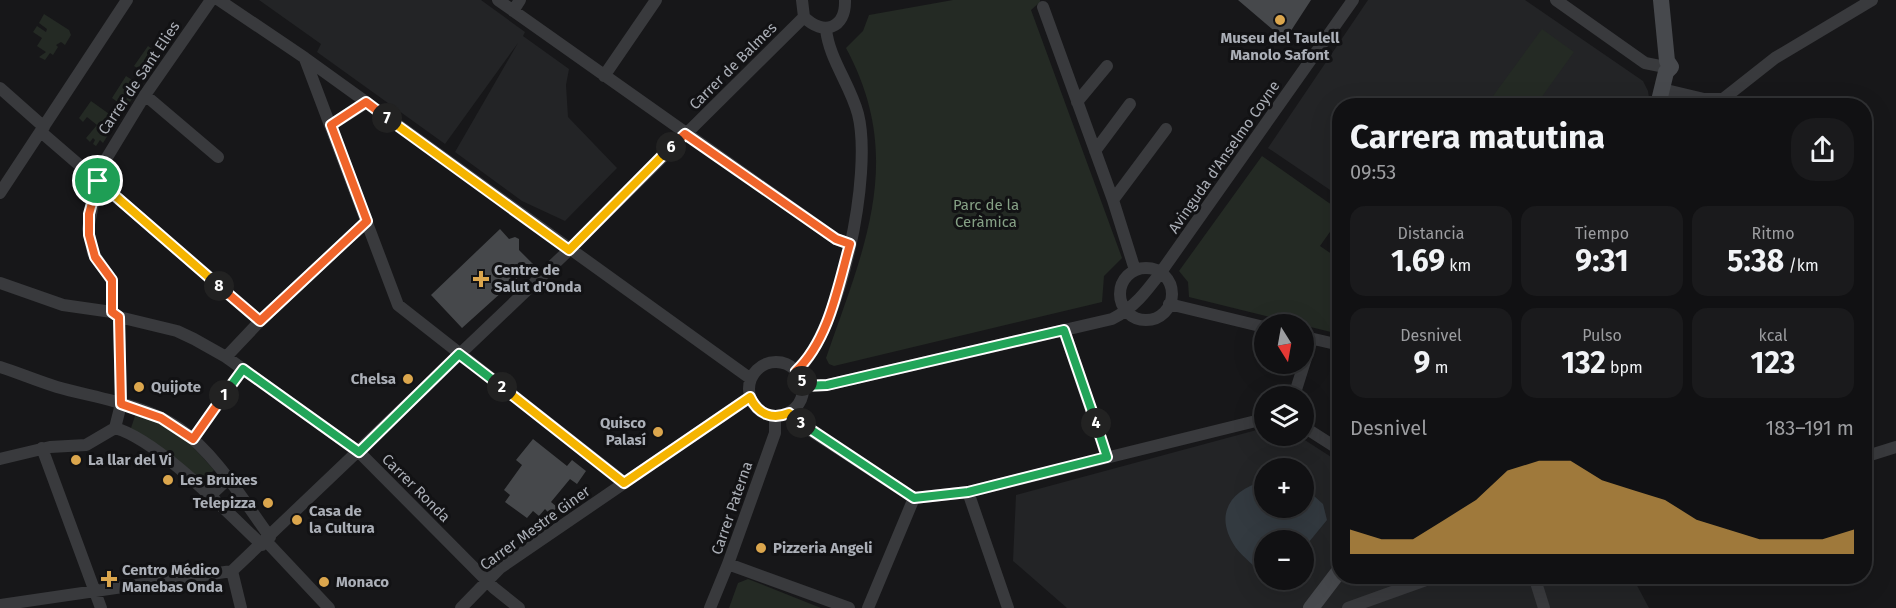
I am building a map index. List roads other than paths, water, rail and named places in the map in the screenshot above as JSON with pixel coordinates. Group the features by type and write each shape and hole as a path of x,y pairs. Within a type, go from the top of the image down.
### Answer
{"main road":[{"path":"1660,97 1664,66 1661,0"},
{"path":"1311,608 1332,580"}],"street":[{"path":"0,192 127,0"},
{"name":"Carrer de Sant Elies","path":"115,428 121,404 112,280 95,257 89,235 89,214 100,169 108,152 211,0"},
{"path":"219,0 366,102 751,379"},
{"path":"498,0 517,5 604,76 836,239 850,244"},
{"path":"604,76 656,0"},
{"path":"802,0 804,17 813,26 826,29 838,24 845,14 846,0"},
{"name":"Avinguda d'Anselmo Coyne","path":"803,386 827,385 1112,319 1126,312 1137,303 1161,272 1353,0"},
{"path":"1556,0 1645,63 1664,66"},
{"path":"1724,98 1775,58 1872,0"},
{"path":"1042,7 1113,200 1135,270"},
{"name":"Carrer de Balmes","path":"232,571 569,250 804,17"},
{"path":"796,371 809,359 816,346 834,300 850,244 859,197 862,149 858,116 850,91 828,48 826,29"},
{"path":"304,58 398,305 624,483"},
{"path":"1077,102 1107,66"},
{"path":"0,88 98,181 260,321"},
{"path":"145,95 218,157"},
{"path":"1660,97 1682,98"},
{"path":"331,125 366,102"},
{"path":"1095,151 1130,105"},
{"path":"1113,200 1166,129"},
{"path":"226,357 260,321 367,221"},
{"path":"1148,268 1161,272 1168,281 1172,293 1169,304 1161,315 1150,320 1137,319 1126,312 1119,297 1123,281 1135,270 1148,268"},
{"name":"Carrer Ronda","path":"0,283 63,305 116,314 177,331 226,357 359,452 486,580 519,608"},
{"path":"1169,304 1254,325"},
{"path":"1064,330 1107,457"},
{"path":"1314,339 1332,343"},
{"path":"772,363 781,363 796,371 803,386 800,402 789,413 776,417 760,411 750,397 751,379 756,371 772,363"},
{"path":"0,367 53,386 121,404 161,418 193,439 228,479 266,541"},
{"path":"193,439 243,369"},
{"name":"Carrer Mestre Giner","path":"461,608 486,580 750,397"},
{"path":"789,413 805,427 914,498 968,492 1254,421"},
{"name":"Carrer Paterna","path":"710,608 775,433 776,417"},
{"path":"0,459 42,448 86,445 115,428 148,445 266,541 329,608"},
{"path":"1314,433 1332,445"},
{"path":"1872,454 1896,447"},
{"path":"42,448 101,608"},
{"path":"210,496 228,479"},
{"path":"968,492 1008,608"},
{"path":"868,608 914,498"},
{"path":"728,564 849,608"},
{"path":"0,605 232,571 241,608"},
{"path":"1348,608 1415,584"},
{"path":"1536,584 1544,608"}],"place":[{"name":"Museu del Taulell Manolo Safont","path":"1280,20"},
{"name":"Centre de Salut d'Onda","path":"481,279"},
{"name":"Chelsa","path":"408,379"},
{"name":"Quijote","path":"139,387"},
{"name":"Quisco Palasí","path":"658,432"},
{"name":"La llar del Vi","path":"76,460"},
{"name":"Les Bruixes","path":"168,480"},
{"name":"Telepizza","path":"268,503"},
{"name":"Casa de la Cultura","path":"297,520"},
{"name":"Pizzeria Angeli","path":"761,548"},
{"name":"Centro Médico Manebas Onda","path":"109,579"},
{"name":"Monaco","path":"324,582"}],"park label":[{"name":"Parc de la Ceràmica","path":"986,214"}]}
